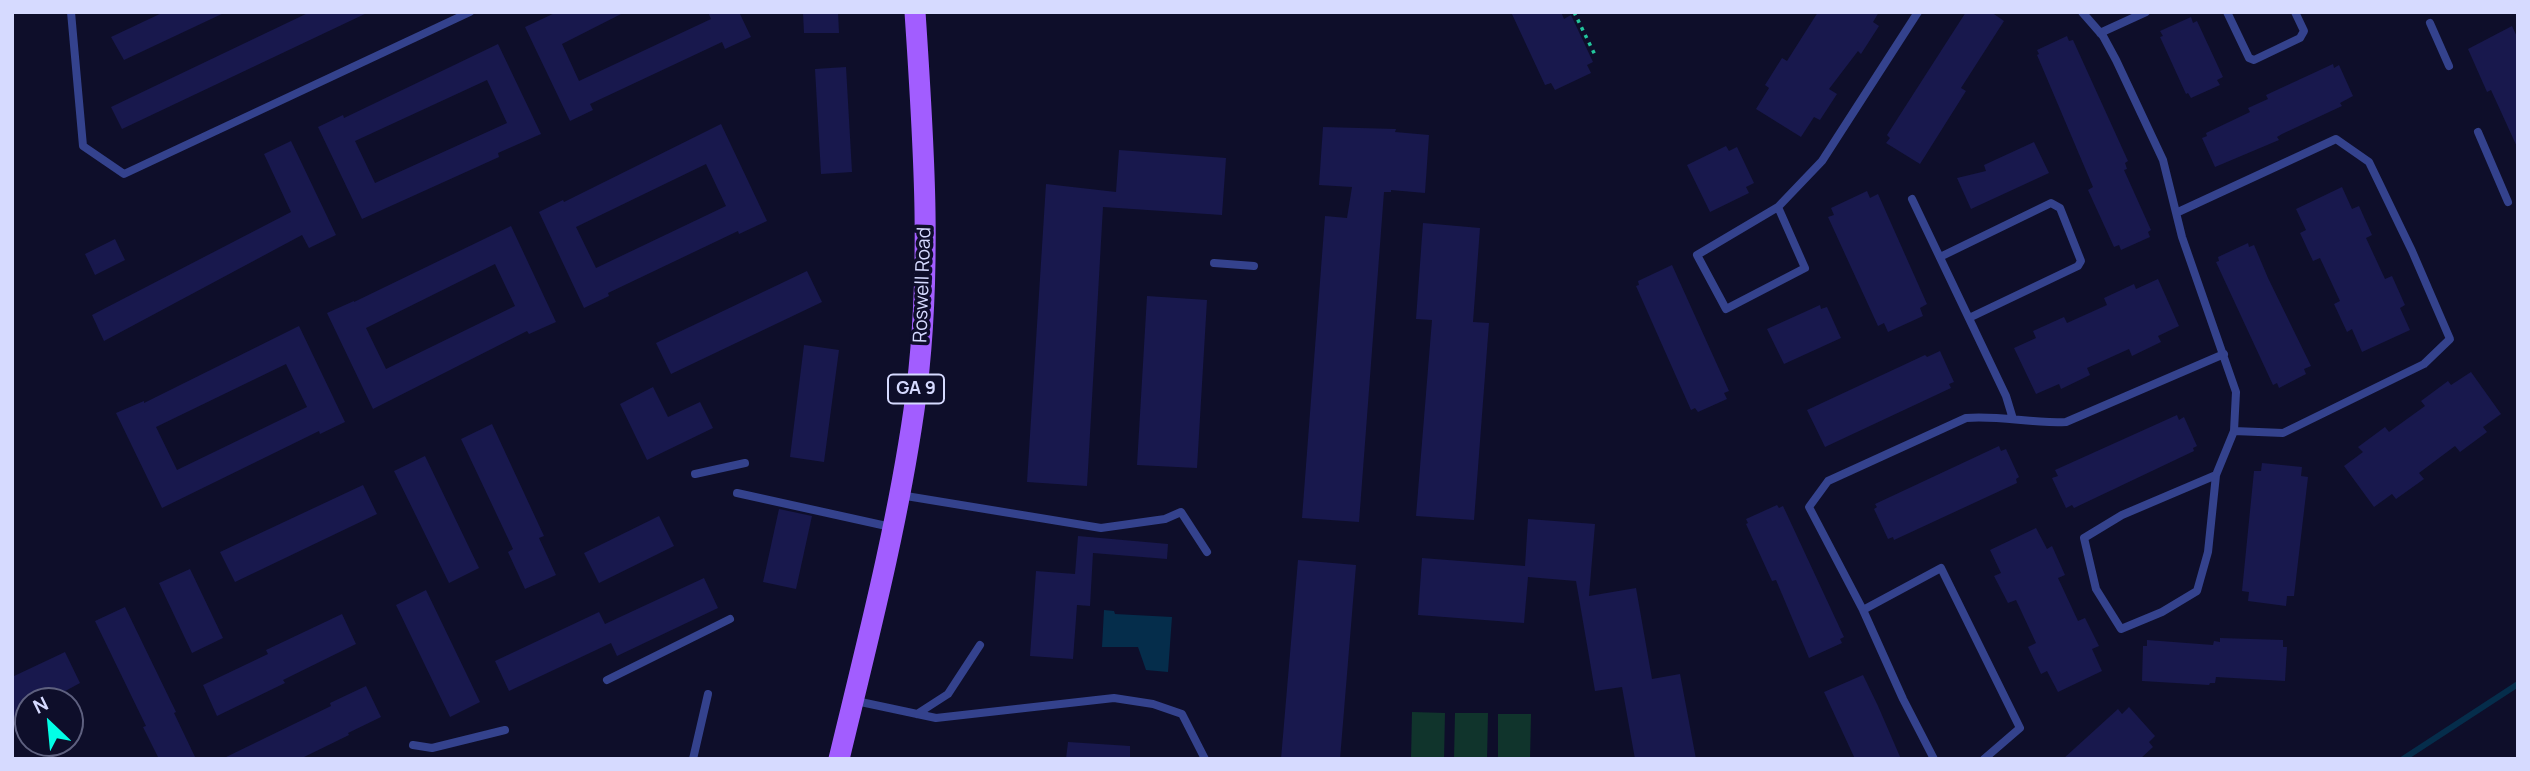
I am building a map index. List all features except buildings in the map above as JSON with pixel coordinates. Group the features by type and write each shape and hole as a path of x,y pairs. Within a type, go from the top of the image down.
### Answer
{"main road":[{"name":"Roswell Road","path":"839,759 894,528 914,411 923,322 926,181 915,12"}],"lane":[{"path":"71,12 83,146 124,174 470,12"},
{"path":"1778,207 1805,268 1726,309 1698,255 1778,207 1822,161 1918,12"},
{"path":"2082,12 2100,33 2116,60 2163,160 2182,237 2236,392 2234,431 2216,475 2208,552 2197,591 2162,612 2121,629 2096,589 2084,538 2122,515 2216,475"},
{"path":"2100,33 2146,12"},
{"path":"2227,12 2249,58 2254,60 2300,38 2304,31 2295,12"},
{"path":"2430,23 2449,65"},
{"path":"2478,132 2508,202"},
{"path":"2176,213 2336,139 2369,162 2450,339 2424,364 2283,433 2234,431"},
{"path":"1912,199 2006,396 2013,418"},
{"path":"1940,257 2051,203 2060,208 2081,261 2078,266 1969,318"},
{"path":"1214,263 1254,266"},
{"path":"1934,759 1903,699 1863,610 1809,507 1828,481 1966,418 1990,416 2050,423 2066,422 2224,354"},
{"path":"695,474 745,463"},
{"path":"737,493 894,528"},
{"path":"900,495 1101,527 1165,519 1181,512 1207,552"},
{"path":"1863,610 1941,568 2020,728 1983,759"},
{"path":"607,680 730,619"},
{"path":"917,715 948,694 980,645"},
{"path":"693,759 708,694"},
{"path":"853,700 936,718 1114,698 1153,704 1182,714 1205,759"},
{"path":"412,745 432,748 505,730"}],"path":[{"path":"1574,12 1596,57"}],"green space":[{"path":"1412,712 1445,713 1444,759 1411,759"},
{"path":"1455,713 1488,713 1487,759 1454,759"},
{"path":"1498,714 1531,714 1530,759 1498,759"}],"water":[{"path":"1104,610 1114,611 1115,614 1172,617 1168,672 1146,670 1138,647 1102,647"}],"waterway":[{"path":"2403,759 2518,684"}]}
